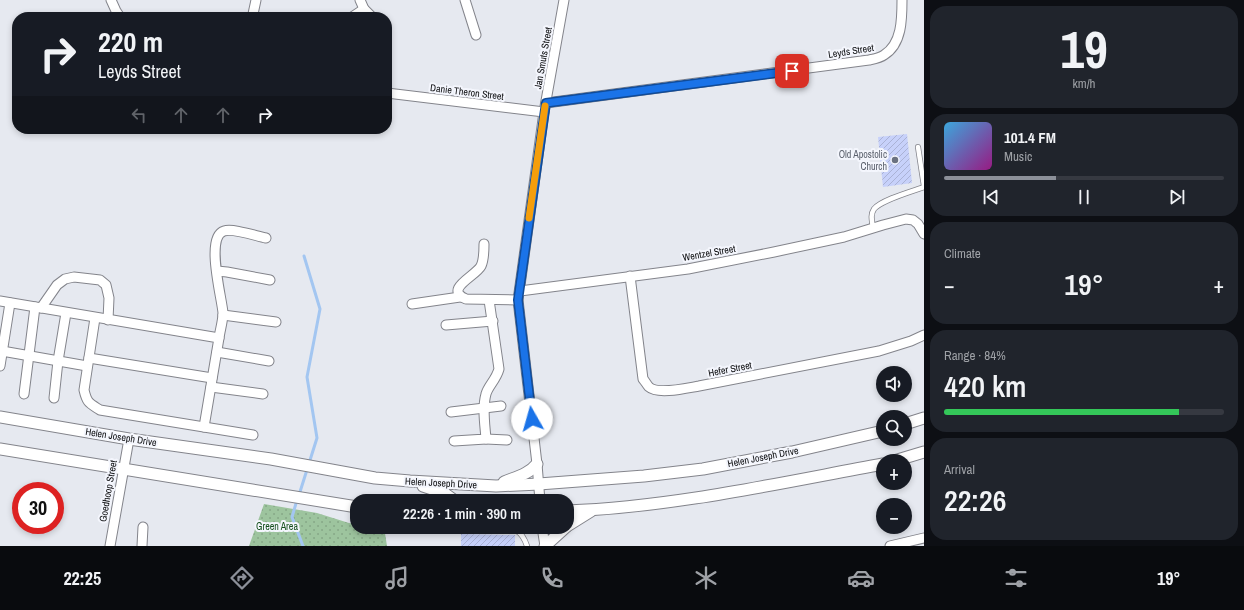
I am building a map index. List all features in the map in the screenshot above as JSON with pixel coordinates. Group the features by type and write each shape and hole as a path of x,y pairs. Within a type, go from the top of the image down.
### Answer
{"street":[{"path":"111,0 117,12"},
{"path":"253,12 256,0"},
{"path":"360,0 367,12"},
{"path":"465,0 476,35"},
{"name":"Jan Smuts Street","path":"539,494 519,295 545,108 564,0"},
{"name":"Leyds Street","path":"545,108 869,60 884,56 893,48 898,38 902,17 902,0"},
{"path":"360,12 364,9"},
{"name":"Danie Theron Street","path":"392,93 545,108"},
{"name":"Wentzel Street","path":"412,304 460,296 466,299 489,300 630,276 688,268 844,237 906,219 913,220 918,224 924,234"},
{"path":"204,427 223,315 216,271 216,239 222,231 234,231 266,238"},
{"path":"460,296 458,294 458,289 461,284 480,267 482,263 484,244"},
{"path":"216,271 270,280"},
{"name":"Hefer Street","path":"630,276 644,379 649,387 659,391 699,386 879,351 911,341 924,335"},
{"path":"24,394 28,356 38,307 57,285 65,279 74,277 100,280 106,285 109,298 108,320"},
{"path":"486,439 484,408 486,393 498,375 499,369 489,300"},
{"path":"0,301 219,338"},
{"path":"0,366 10,303"},
{"path":"54,398 58,361 66,313"},
{"path":"223,315 276,322"},
{"path":"96,318 84,390 87,400 100,410 253,435"},
{"path":"446,325 493,321"},
{"path":"2,352 58,361 88,362 211,382 264,394"},
{"path":"217,352 269,362"},
{"path":"451,412 501,406"},
{"name":"Helen Joseph Drive","path":"0,417 129,439 270,459 375,478 496,486 644,476 703,470 792,452 876,433"},
{"path":"912,422 924,418"},
{"name":"Goedhoop Street","path":"110,546 129,439"},
{"path":"454,441 486,439 507,440"},
{"path":"0,449 350,506"},
{"path":"912,456 924,452"},
{"path":"496,486 525,474 537,464"},
{"path":"574,511 648,505 876,465"},
{"path":"410,481 445,494"},
{"path":"574,521 593,510"},
{"path":"142,546 143,527"},
{"path":"543,534 545,546"},
{"path":"545,546 558,534"},
{"path":"890,546 924,538"}],"lane":[{"path":"873,228 872,215 877,206 885,201 924,186 918,148"},
{"path":"520,534 526,546"}],"green space":[{"name":"Green Area","path":"264,504 317,513 350,523 350,534 385,534 387,546 249,546"}],"building":[{"name":"Old Apostolic Church","path":"907,134 912,183 883,187 878,137"},
{"path":"461,534 515,535 515,546 461,546"}],"waterway":[{"path":"299,495 317,438 307,377 320,309 304,256"},
{"path":"297,500 292,517 303,546"}],"slow traffic":[{"path":"529,218 545,106"}],"place":[{"name":"Old Apostolic Church","path":"895,160"}],"route":[{"path":"532,419 518,300 546,103 792,71"}]}
